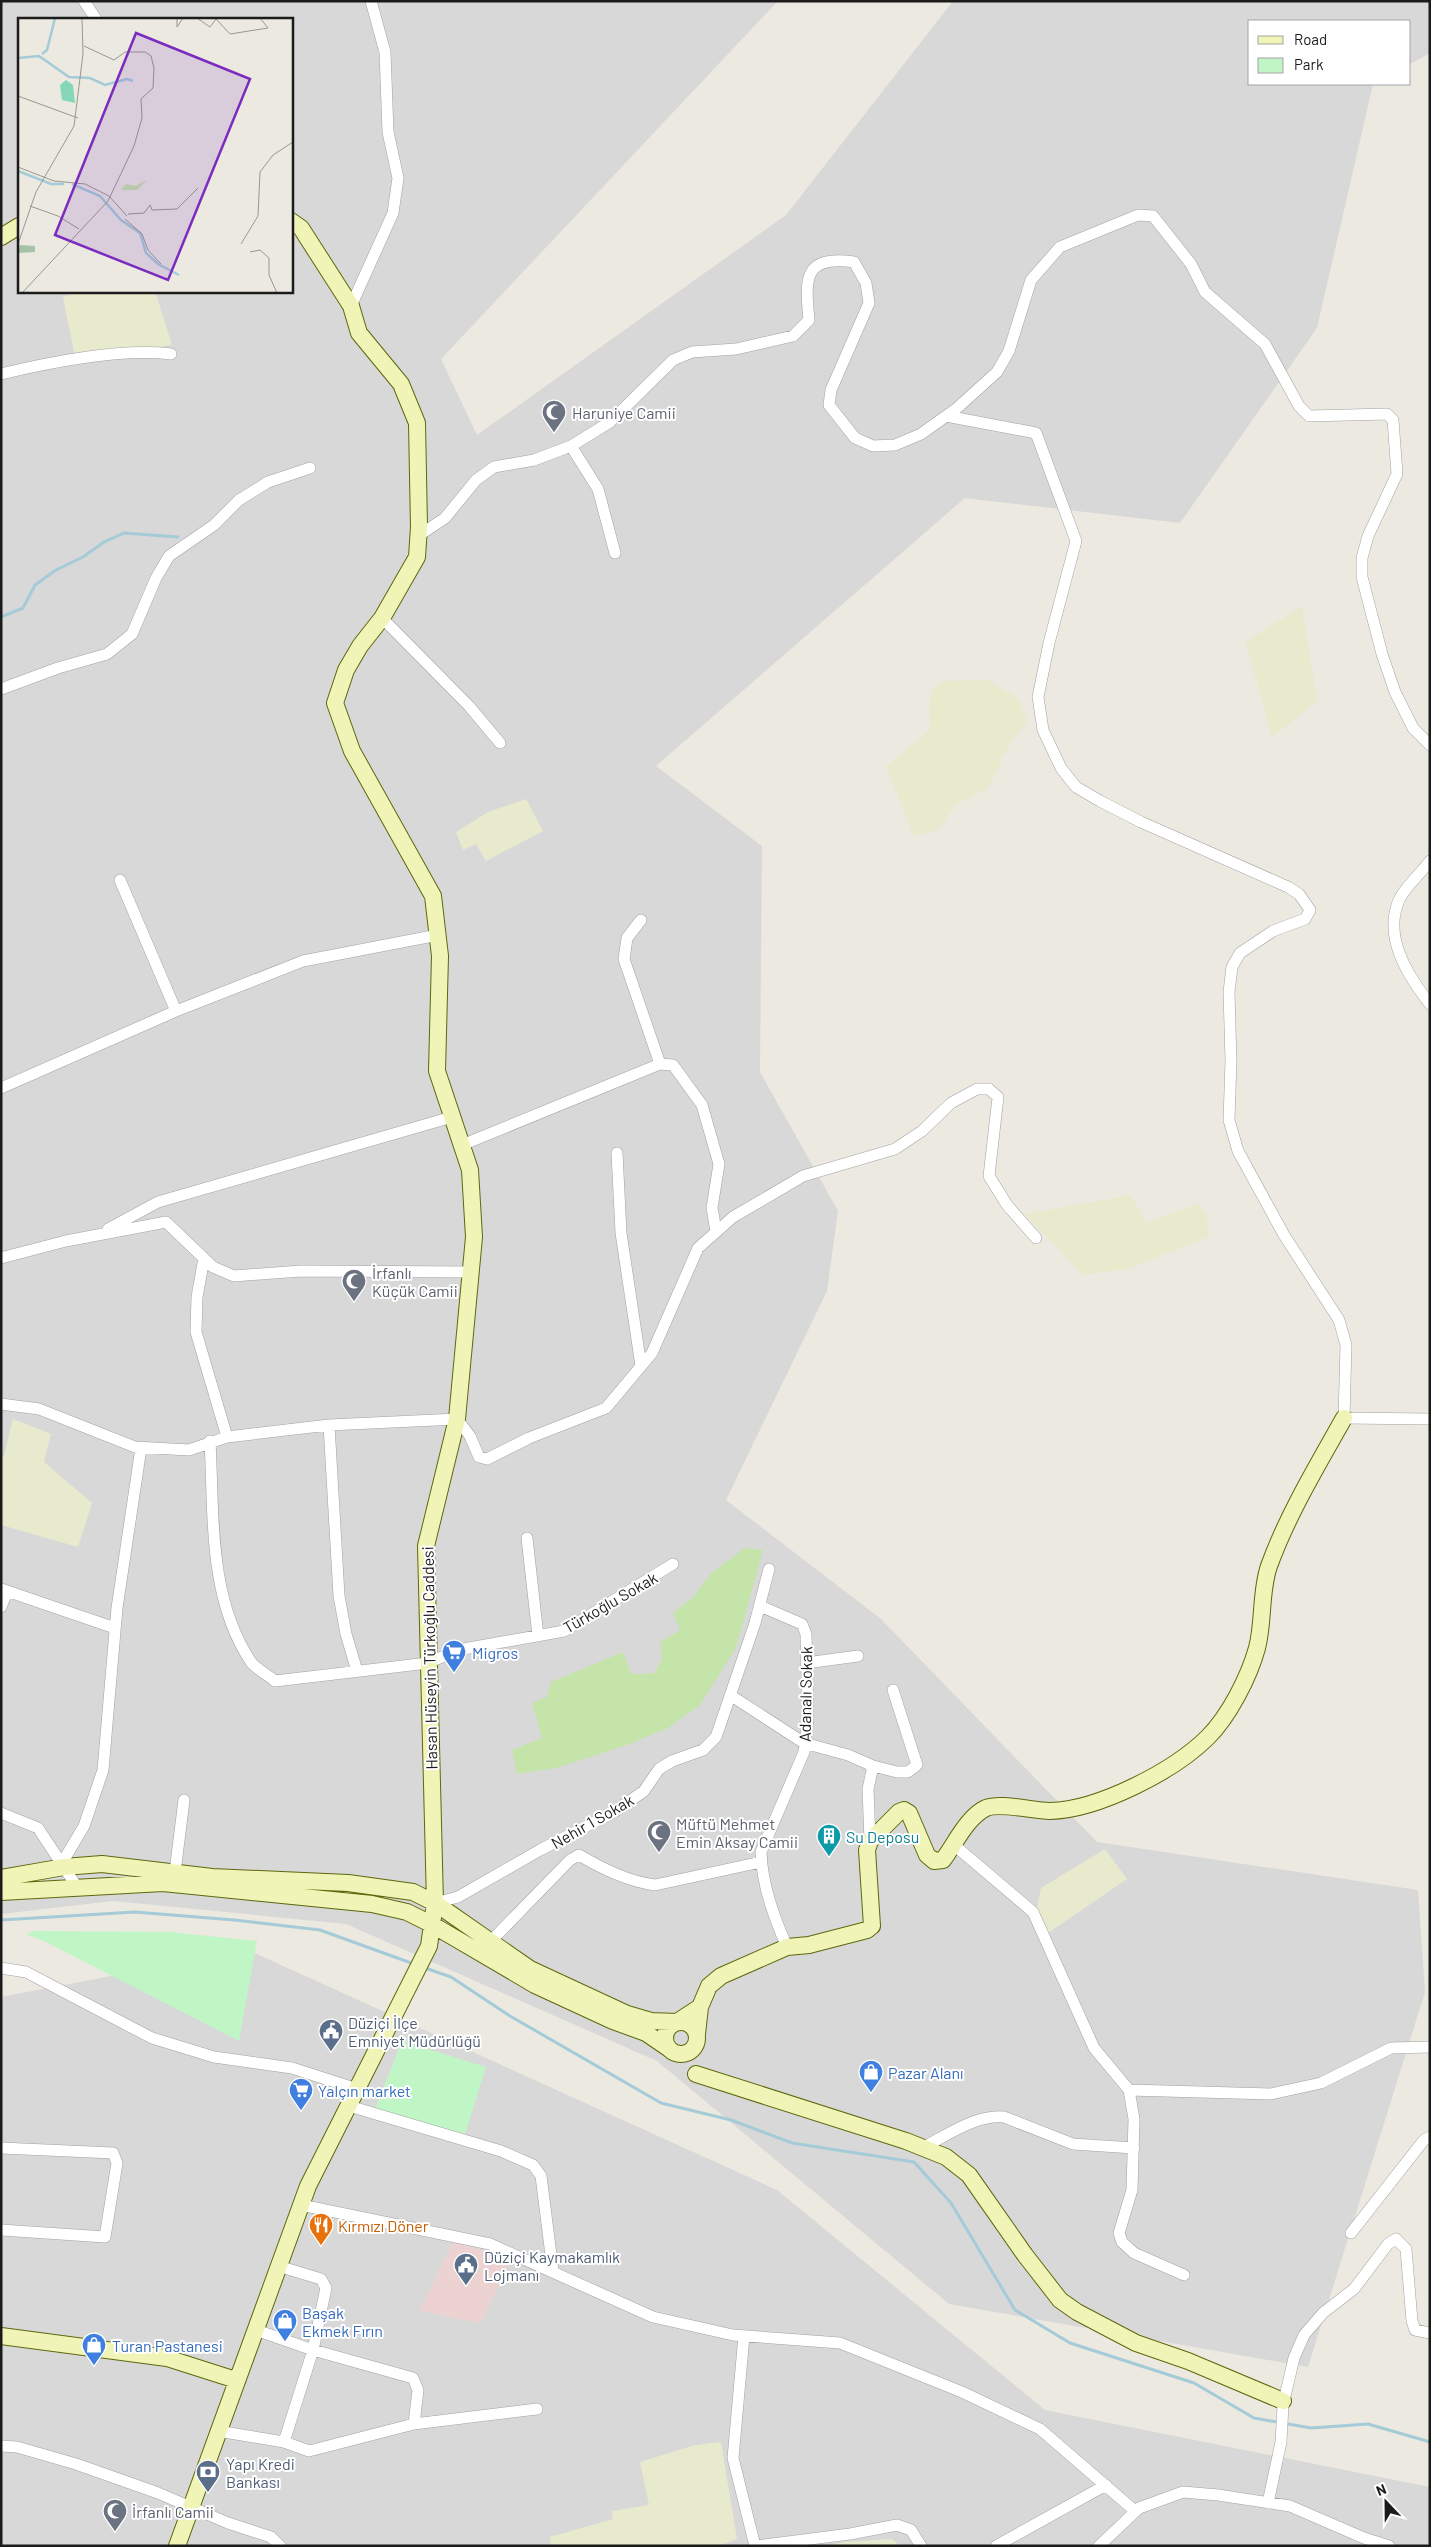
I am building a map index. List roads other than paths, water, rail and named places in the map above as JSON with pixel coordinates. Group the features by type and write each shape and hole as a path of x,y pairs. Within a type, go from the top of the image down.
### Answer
{"street":[{"path":"84,1 95,18"},
{"path":"351,306 393,213 398,178 388,132 385,52 371,1"},
{"path":"418,536 445,518 476,480 494,467 534,460 571,446 610,422 673,360 692,352 736,349 793,336 808,320 806,291 809,274 818,265 838,260 854,262 866,283 869,303 831,390 829,405 855,438 873,446 895,445 921,434 946,416 997,372 1012,343 1031,280 1060,248 1138,215 1154,216 1191,264 1205,292 1265,344 1299,406 1309,416 1387,414 1392,420 1397,474 1368,536 1362,558 1362,577 1382,654 1395,692 1413,728 1430,745"},
{"name":"Hasan Hüseyin Türkoğlu Caddesi","path":"292,222 301,228 351,306 359,333 401,384 417,423 417,557 382,618 360,646 346,670 336,703 352,751 433,896 440,956 437,1071 470,1170 474,1237 456,1419 426,1546 435,1903 430,1946 357,2089"},
{"path":"1,237 18,227"},
{"path":"1,374 49,363 152,352 171,354"},
{"path":"870,1841 899,1812 904,1810 909,1813 927,1855 934,1861 943,1860 972,1819 987,1808 1013,1807 1034,1811 1061,1810 1081,1806 1163,1772 1208,1737 1233,1704 1257,1649 1269,1568 1292,1510 1344,1418 1346,1345 1340,1320 1284,1235 1238,1151 1229,1120 1231,1061 1229,992 1232,967 1240,953 1273,931 1305,919 1310,910 1299,894 1288,887 1140,822 1100,801 1076,787 1061,768 1043,730 1038,697 1049,643 1076,541 1036,433 946,416"},
{"path":"571,446 598,489 616,553"},
{"path":"1,689 58,668 107,654 132,634 156,578 169,556 214,525 239,500 268,482 310,468"},
{"path":"382,618 469,706 500,743"},
{"path":"1430,861 1400,898 1392,928 1399,952 1413,983 1430,1004"},
{"path":"120,880 176,1011"},
{"path":"642,920 627,938 624,959 660,1064"},
{"path":"1,1088 176,1011 303,961 438,935"},
{"path":"462,1145 660,1064 673,1065 702,1105 719,1164 712,1208 716,1231"},
{"path":"1,1404 39,1409 136,1447 188,1450 210,1441 227,1437 329,1425 456,1419 470,1436 479,1457 488,1459 529,1438 583,1415 606,1408 652,1353 698,1248 733,1216 803,1176 895,1149 922,1131 951,1103 977,1089 989,1089 998,1097 989,1176 1007,1205 1036,1238"},
{"path":"98,1235 158,1202 452,1117"},
{"path":"617,1153 621,1233 641,1366"},
{"path":"1,1258 66,1241 166,1222 213,1267 234,1276 301,1271 470,1272"},
{"path":"204,1258 197,1297 196,1332 227,1437"},
{"path":"1344,1418 1430,1419"},
{"path":"329,1425 339,1596 346,1634 358,1671"},
{"name":"Türkoğlu Sokak","path":"210,1441 218,1582 235,1630 252,1664 276,1681 428,1663 458,1650 564,1631 673,1564"},
{"path":"63,1865 84,1826 103,1770 115,1628 141,1448"},
{"path":"527,1538 538,1636"},
{"name":"Nehir 1 Sokak","path":"435,1903 458,1897 540,1850 614,1812 644,1791 659,1769 672,1761 703,1750 716,1737 760,1606 769,1569"},
{"path":"1,1607 4,1590 115,1628"},
{"name":"Adanalı Sokak","path":"760,1606 802,1624 806,1634 808,1719 804,1752 761,1852 761,1862 775,1918 787,1947"},
{"path":"806,1663 858,1656"},
{"path":"730,1695 804,1743 848,1755 873,1766 897,1772 908,1772 917,1764 893,1690"},
{"path":"696,2074 691,2064 700,2007 708,1986 721,1976 787,1947 809,1945 859,1932 872,1926 867,1850 870,1841 868,1789 873,1766"},
{"path":"174,1872 184,1800"},
{"path":"1,1813 38,1828 77,1887"},
{"path":"954,1845 1033,1912 1094,2048 1129,2090 1134,2119 1134,2148 1132,2190 1119,2233 1122,2242 1134,2253 1184,2275"},
{"path":"490,1942 570,1860 578,1855 606,1871 639,1883 655,1886 761,1862"},
{"path":"1,1878 63,1865 102,1864 212,1877 348,1883 414,1892 435,1903 530,1969 627,2014 651,2021 687,2023 695,2042"},
{"path":"1,1892 162,1883 372,1904 407,1912 432,1924 535,1985 613,2021 646,2033 670,2050 683,2054 695,2042"},
{"path":"1,1968 26,1972 152,2038 214,2057 292,2068 357,2089 308,2186 177,2546"},
{"path":"700,2007 668,2028 666,2033 666,2044 680,2065 696,2074 924,2147 946,2157 969,2175 1060,2300 1077,2312 1136,2343 1188,2361 1283,2407"},
{"path":"1129,2090 1271,2094 1321,2083 1391,2048 1430,2047"},
{"path":"349,2106 501,2151 533,2165 541,2176 553,2270"},
{"path":"924,2147 968,2125 996,2116 1004,2117 1073,2144 1134,2148"},
{"path":"1352,2233 1424,2140 1430,2137"},
{"path":"1,2148 113,2153 117,2163 105,2237 1,2230"},
{"path":"301,2205 490,2244 553,2270 654,2317 744,2336 840,2344 962,2392 1040,2429 1135,2512"},
{"path":"1268,2503 1281,2442 1283,2407 1294,2358 1304,2336 1323,2313 1354,2289 1388,2244 1396,2239 1406,2248 1412,2321 1415,2330 1430,2333"},
{"path":"278,2266 321,2280 326,2288 312,2350 284,2442"},
{"path":"256,2330 312,2350 413,2378 418,2390 414,2424"},
{"path":"1,2336 167,2358 236,2380"},
{"path":"744,2336 733,2458 756,2546 850,2534 897,2525 911,2530 921,2546"},
{"path":"218,2431 284,2442 309,2451 414,2424 537,2409"},
{"path":"1,2446 17,2448 76,2464 191,2506 228,2523 271,2537 280,2546"},
{"path":"996,2546 1106,2485"},
{"path":"1099,2546 1139,2508 1183,2492 1218,2495 1290,2506 1357,2540 1389,2546"}],"waterway":[{"path":"1,617 23,608 35,585 56,570 83,557 104,542 124,533 178,537"},
{"path":"1,1920 135,1912 234,1920 320,1930 414,1964"},
{"path":"425,1968 451,1977 510,2016 661,2103 731,2120 792,2143 914,2162 951,2203 1015,2310 1070,2343 1194,2383 1254,2418 1311,2428 1368,2424 1430,2442"}],"place":[{"name":"Haruniye Camii","path":"554,433"},
{"name":"İrfanlı Küçük Camii","path":"354,1302"},
{"name":"Migros","path":"454,1673"},
{"name":"Müftü Mehmet Emin Aksay Camii","path":"659,1853"},
{"name":"Su Deposu","path":"829,1857"},
{"name":"Düziçi İlçe Emniyet Müdürlüğü","path":"331,2052"},
{"name":"Pazar Alanı","path":"871,2093"},
{"name":"Yalçın market","path":"301,2111"},
{"name":"Kırmızı Döner","path":"321,2246"},
{"name":"Düziçi Kaymakamlık Lojmanı","path":"466,2286"},
{"name":"Başak Ekmek Fırın","path":"285,2342"},
{"name":"Turan Pastanesi","path":"94,2366"},
{"name":"Yapı Kredi Bankası","path":"208,2493"},
{"name":"İrfanlı Camii","path":"115,2532"}]}
